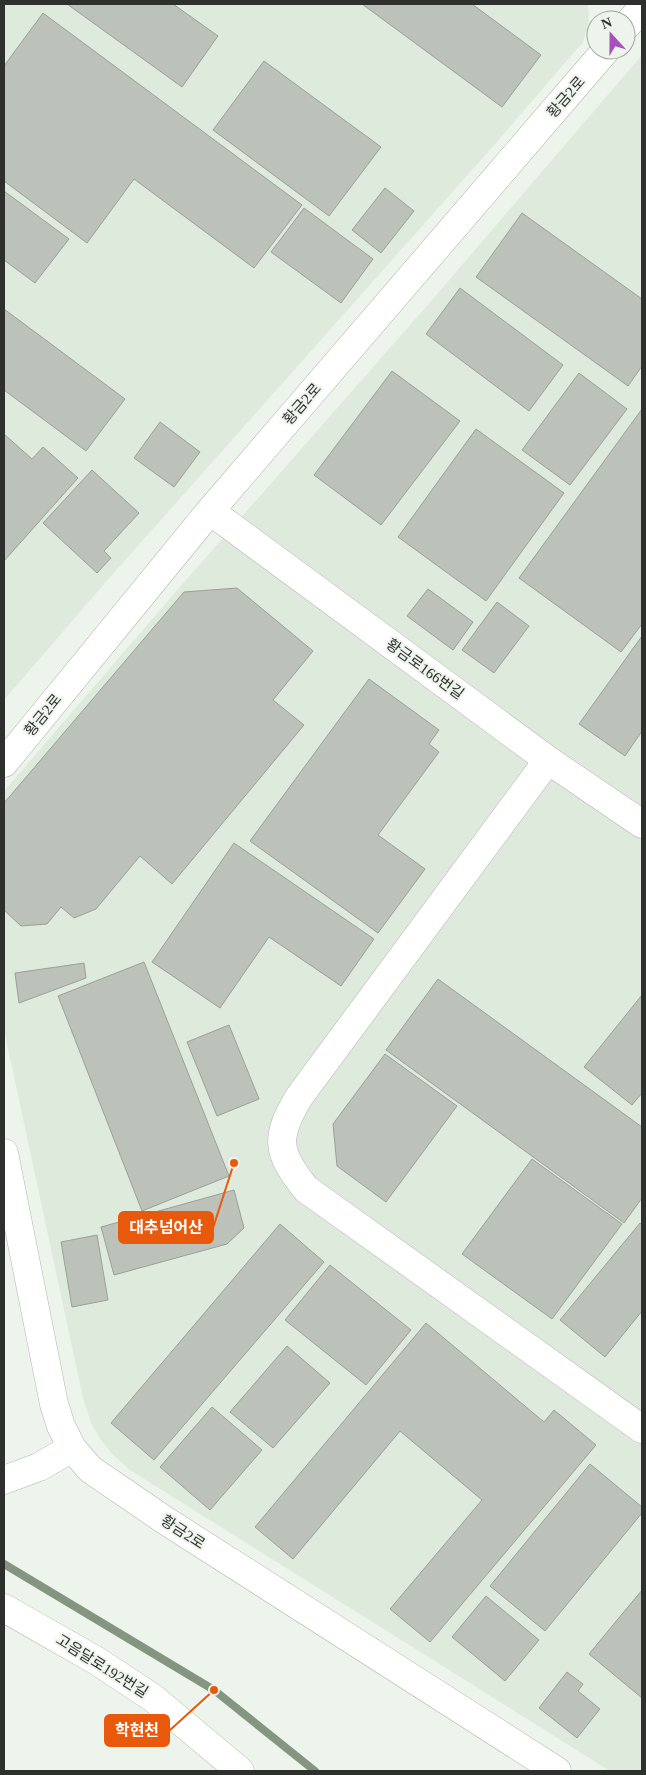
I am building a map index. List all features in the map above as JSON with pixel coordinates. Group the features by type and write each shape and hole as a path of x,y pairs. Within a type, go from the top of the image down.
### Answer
{"street":[{"name":"황금2로","path":"4,763 210,511 597,60"},
{"name":"황금로166번길","path":"210,511 548,760 642,824"},
{"path":"548,760 299,1097 286,1118 281,1136 284,1154 292,1172 306,1189 642,1429"},
{"name":"황금2로","path":"4,1153 54,1404 61,1426 72,1448 90,1469 163,1520 557,1771"},
{"path":"4,1480 39,1467 72,1448"},
{"name":"고음달로192번길","path":"4,1608 98,1661 152,1698 240,1771"}],"shaded area":[{"path":"4,4 588,4 588,10 586,10 586,32 583,42 496,143 104,584 4,700"},
{"path":"642,55 642,1771 610,1771 130,1470 113,1455 101,1440 91,1423 83,1398 4,1030 4,791 432,300"}],"building":[{"path":"67,4 173,4 218,36 182,87"},
{"path":"362,4 472,4 541,55 502,107"},
{"path":"43,13 302,205 254,268 134,179 87,243 4,181 4,66"},
{"path":"264,61 381,147 329,216 213,130"},
{"path":"385,188 414,211 381,253 352,230"},
{"path":"4,191 69,239 35,283 4,260"},
{"path":"304,208 373,259 341,303 271,252"},
{"path":"522,213 642,299 642,366 628,386 476,277"},
{"path":"460,288 563,365 529,411 426,334"},
{"path":"4,309 125,399 86,451 4,390"},
{"path":"392,371 460,421 381,525 314,475"},
{"path":"579,373 627,409 570,485 522,450"},
{"path":"642,409 642,624 621,652 519,578"},
{"path":"160,422 200,452 174,487 134,458"},
{"path":"476,429 564,493 486,601 398,537"},
{"path":"4,434 32,459 43,447 78,478 4,561"},
{"path":"92,470 139,513 104,551 111,558 97,573 43,523"},
{"path":"237,588 313,651 273,700 304,725 172,884 140,856 96,909 74,918 61,907 47,924 21,926 4,910 4,803 184,592"},
{"path":"428,589 473,622 453,650 407,616"},
{"path":"497,602 529,626 494,673 462,650"},
{"path":"642,636 642,731 625,756 579,724"},
{"path":"369,679 439,730 429,744 439,752 378,835 425,869 378,933 250,841"},
{"path":"234,843 374,939 341,986 269,937 220,1008 152,962"},
{"path":"144,962 229,1176 142,1211 58,996"},
{"path":"84,963 86,978 19,1003 15,973"},
{"path":"438,979 642,1127 642,1198 624,1223 386,1050"},
{"path":"642,995 642,1093 632,1105 584,1067"},
{"path":"229,1025 259,1099 217,1116 187,1042"},
{"path":"385,1054 457,1106 386,1202 337,1166 333,1124"},
{"path":"532,1159 622,1224 552,1319 462,1254"},
{"path":"234,1190 244,1228 227,1244 114,1275 101,1227"},
{"path":"640,1223 642,1225 642,1311 605,1357 560,1320"},
{"path":"280,1224 324,1262 154,1460 111,1423"},
{"path":"97,1235 108,1300 72,1307 61,1242"},
{"path":"330,1265 411,1330 366,1385 285,1320"},
{"path":"426,1323 544,1422 554,1410 596,1445 430,1642 390,1609 482,1500 400,1431 293,1559 255,1527"},
{"path":"287,1346 330,1383 273,1448 230,1412"},
{"path":"212,1407 262,1450 210,1510 160,1467"},
{"path":"590,1464 642,1507 642,1513 545,1631 490,1586"},
{"path":"642,1590 642,1698 589,1654"},
{"path":"486,1596 539,1640 505,1681 452,1637"},
{"path":"567,1672 583,1684 578,1691 600,1709 577,1738 539,1708"}],"waterway":[{"path":"4,1564 214,1690 315,1771"}],"place":[{"name":"대추넘어산","path":"234,1163"},
{"name":"학현천","path":"214,1690"}]}
